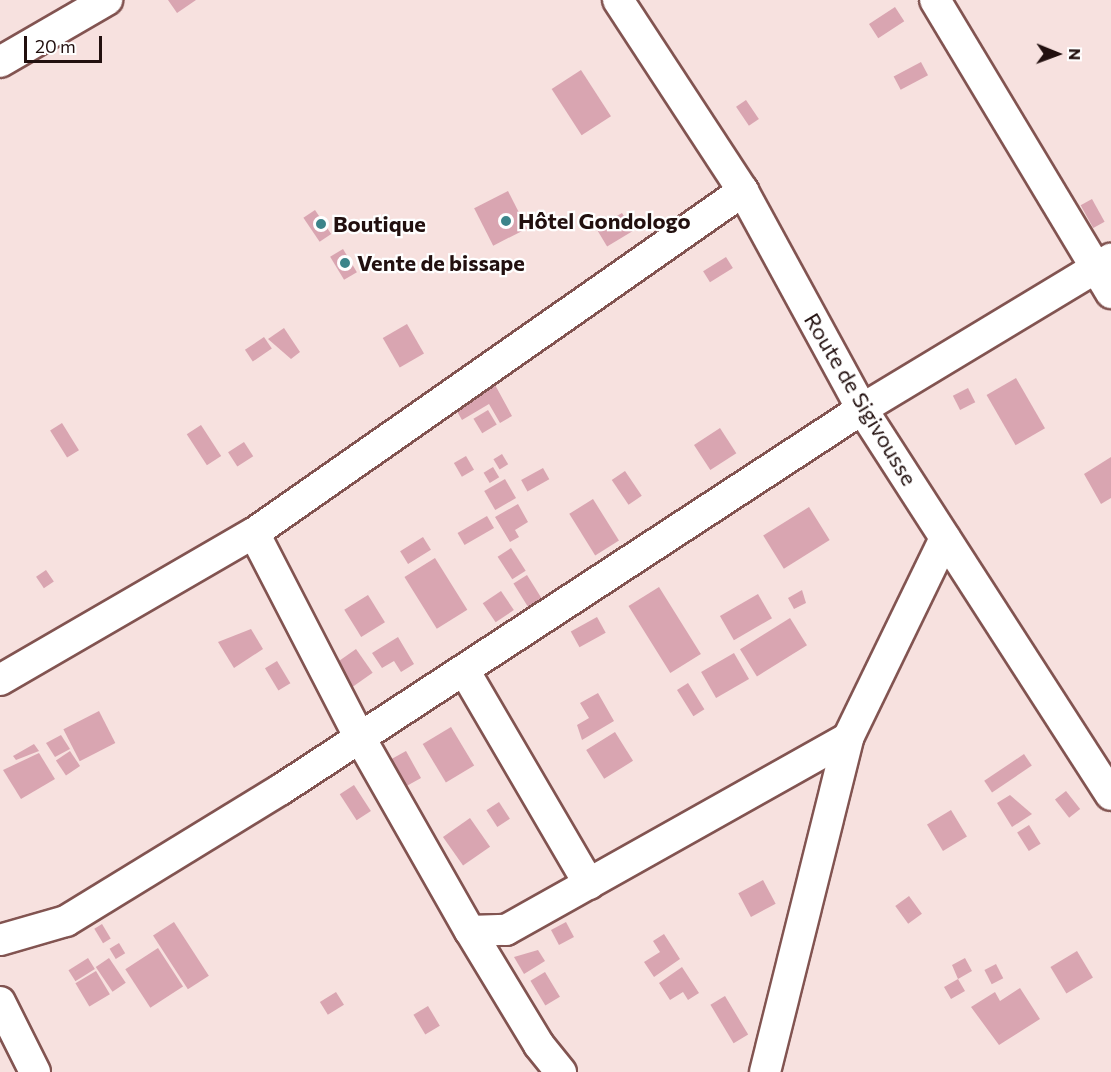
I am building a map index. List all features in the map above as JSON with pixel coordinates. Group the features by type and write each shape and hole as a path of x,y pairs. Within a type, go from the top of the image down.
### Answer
{"street":[{"path":"0,62 107,0"},
{"name":"Route de Sigivousse","path":"618,0 743,191 862,409 1111,795"},
{"path":"935,0 1103,264 1111,293"},
{"path":"0,680 254,533 743,191"},
{"path":"0,940 66,921 464,670 862,409 1103,264"},
{"path":"254,533 359,736 470,931 561,1072"},
{"path":"765,1072 848,738 945,538"},
{"path":"464,670 589,884"},
{"path":"470,931 506,930 848,738"},
{"path":"0,1002 35,1072"}],"building":[{"path":"168,0 196,0 177,13"},
{"path":"895,7 904,21 878,38 869,24"},
{"path":"921,62 928,75 901,90 894,77"},
{"path":"581,70 611,116 582,135 552,89"},
{"path":"746,100 759,119 749,126 736,107"},
{"path":"508,191 527,228 493,246 474,208"},
{"path":"1092,199 1105,222 1093,228 1081,205"},
{"path":"315,210 331,234 320,242 303,218"},
{"path":"622,213 633,231 607,246 596,228"},
{"path":"343,249 357,272 344,280 330,257"},
{"path":"726,257 733,268 710,282 703,271"},
{"path":"407,324 424,353 400,367 383,338"},
{"path":"284,328 300,352 291,359 268,339"},
{"path":"264,337 272,349 253,361 245,350"},
{"path":"1016,378 1045,428 1016,445 987,395"},
{"path":"494,383 512,416 500,423 489,404 462,420 454,406"},
{"path":"968,388 975,402 960,410 953,396"},
{"path":"488,410 497,425 482,433 473,419"},
{"path":"62,423 79,450 67,458 50,430"},
{"path":"201,425 221,456 207,465 187,434"},
{"path":"720,428 736,453 710,470 694,445"},
{"path":"244,442 253,456 237,467 228,452"},
{"path":"502,454 508,464 500,469 493,459"},
{"path":"466,456 474,470 462,477 454,463"},
{"path":"1111,457 1111,498 1101,504 1084,474"},
{"path":"493,467 499,477 490,483 484,473"},
{"path":"543,468 549,479 527,491 521,480"},
{"path":"625,471 642,496 629,505 612,480"},
{"path":"505,479 516,498 495,510 484,491"},
{"path":"593,499 619,541 595,555 569,514"},
{"path":"518,504 528,522 515,530 519,537 510,542 495,517"},
{"path":"809,507 830,540 784,569 763,536"},
{"path":"487,516 494,528 465,545 458,533"},
{"path":"423,537 431,550 408,564 400,551"},
{"path":"511,548 526,571 512,579 498,557"},
{"path":"435,558 467,610 437,629 404,577"},
{"path":"46,570 54,582 44,588 36,577"},
{"path":"527,575 542,599 528,607 513,583"},
{"path":"659,587 701,654 670,673 628,606"},
{"path":"802,590 806,603 794,609 788,598"},
{"path":"501,591 514,610 496,622 483,603"},
{"path":"758,594 772,618 734,640 720,616"},
{"path":"368,595 385,622 361,637 344,610"},
{"path":"597,617 606,633 579,647 571,632"},
{"path":"790,618 807,645 757,676 740,649"},
{"path":"251,629 263,649 234,668 218,642"},
{"path":"398,637 414,664 401,672 394,661 382,668 372,653"},
{"path":"356,649 373,673 351,688 335,664"},
{"path":"734,653 749,679 716,698 701,672"},
{"path":"277,661 290,683 278,690 265,668"},
{"path":"688,683 704,709 693,716 677,690"},
{"path":"598,693 614,721 582,740 577,725 589,718 580,703"},
{"path":"99,711 115,743 80,761 63,729"},
{"path":"451,727 474,766 446,783 423,744"},
{"path":"615,732 633,761 604,779 586,750"},
{"path":"61,735 70,749 55,757 46,743"},
{"path":"34,744 39,751 16,760 13,756"},
{"path":"70,751 80,766 66,775 56,761"},
{"path":"406,751 421,778 406,786 391,759"},
{"path":"39,753 55,779 21,799 3,770"},
{"path":"1024,754 1032,766 992,792 984,781"},
{"path":"354,785 371,811 357,820 340,794"},
{"path":"1066,791 1080,809 1069,818 1055,800"},
{"path":"1010,795 1032,814 1012,827 997,803"},
{"path":"499,802 510,819 497,827 486,810"},
{"path":"951,810 967,837 943,851 927,824"},
{"path":"470,818 490,847 463,866 443,837"},
{"path":"1029,825 1041,844 1029,851 1017,832"},
{"path":"763,880 776,904 751,917 738,893"},
{"path":"909,896 922,914 908,924 895,906"},
{"path":"174,922 209,976 188,989 153,936"},
{"path":"566,922 574,937 559,945 551,930"},
{"path":"102,924 111,939 103,943 94,929"},
{"path":"664,934 680,959 654,977 644,962 660,952 653,941"},
{"path":"119,943 125,953 116,959 110,949"},
{"path":"158,948 183,987 150,1008 125,969"},
{"path":"538,950 545,961 524,974 514,957"},
{"path":"1077,951 1093,978 1066,994 1050,967"},
{"path":"88,958 95,969 75,981 68,970"},
{"path":"109,958 126,983 113,992 96,967"},
{"path":"965,958 972,971 958,979 952,965"},
{"path":"996,964 1003,978 992,984 984,970"},
{"path":"682,967 699,993 688,1000 683,992 670,1000 659,983"},
{"path":"96,971 110,994 89,1007 75,983"},
{"path":"545,972 560,997 545,1006 530,981"},
{"path":"958,979 965,991 951,999 944,987"},
{"path":"1020,988 1040,1019 999,1045 971,1007 995,992 1000,1001"},
{"path":"336,992 344,1005 328,1015 320,1002"},
{"path":"725,996 748,1035 734,1043 710,1005"},
{"path":"428,1006 440,1026 425,1034 413,1015"}],"place":[{"name":"Hôtel Gondologo","path":"506,221"},
{"name":"Boutique","path":"321,224"},
{"name":"Vente de bissape","path":"345,263"}]}
